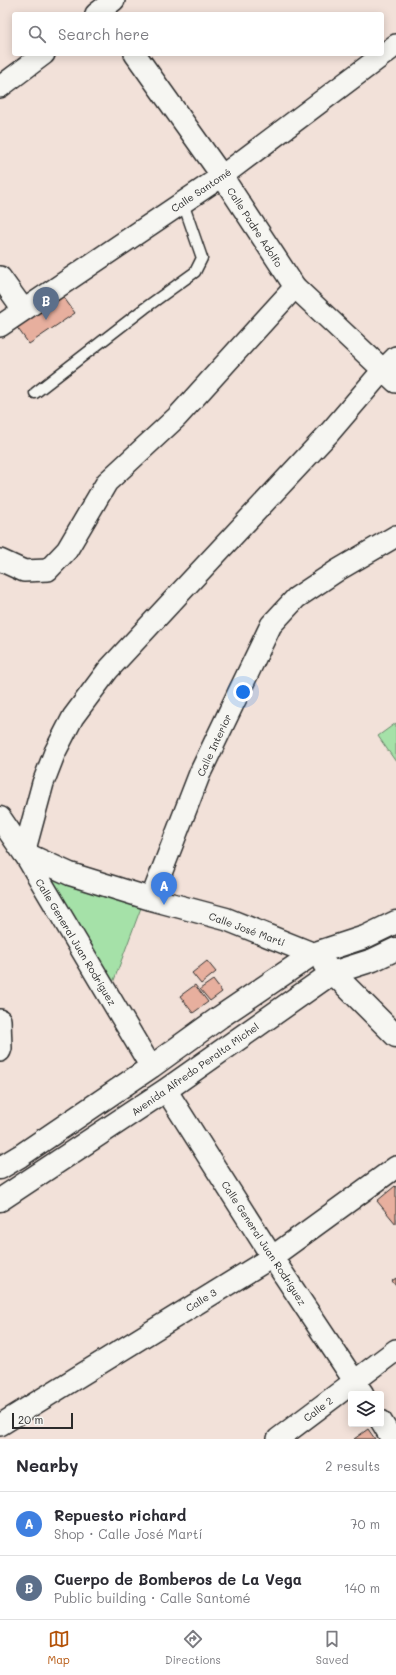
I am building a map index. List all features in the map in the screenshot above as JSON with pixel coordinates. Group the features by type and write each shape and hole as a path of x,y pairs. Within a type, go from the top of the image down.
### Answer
{"main road":[{"name":"Calle General Juan Rodríguez","path":"0,818 24,853"},
{"name":"Calle José Martí","path":"24,853 70,874 226,920 313,954 396,1036"},
{"path":"0,1168 151,1067 220,1017 313,954 365,937 396,922"},
{"name":"Avenida Alfredo Peralta Michel","path":"0,1200 166,1090 332,973 373,960 396,949"}],"street":[{"name":"Calle Santomé","path":"384,54 396,45"},
{"path":"0,87 41,56"},
{"name":"Calle Padre Adolfo","path":"136,56 222,176 294,287 392,370"},
{"name":"Calle Santomé","path":"0,326 222,176 381,56"},
{"path":"0,276 24,309"},
{"path":"0,560 24,571 48,570 67,550 107,482 177,417 294,287"},
{"path":"24,853 43,783 55,752 73,717 108,670 330,432 392,370"},
{"name":"Calle Interior","path":"151,899 200,773 271,625 296,598 338,570 396,536"},
{"name":"Calle General Juan Rodríguez","path":"24,853 151,1067"},
{"path":"0,1020 0,1051"},
{"name":"Calle General Juan Rodríguez","path":"166,1090 272,1257 359,1387"},
{"name":"Calle 3","path":"0,1425 272,1257 396,1167"},
{"name":"Calle 2","path":"278,1439 359,1387 396,1350"},
{"path":"384,1426 392,1439"}],"lane":[{"path":"35,393 145,308 195,272 202,258 182,203"}],"green space":[{"path":"396,723 396,762 378,736"},
{"path":"44,867 142,905 110,991"}],"building":[{"path":"62,295 75,313 29,344 16,326"},
{"path":"207,961 216,972 201,984 192,973"},
{"path":"213,980 222,992 210,1001 200,989"},
{"path":"195,985 208,1002 193,1013 180,996"},
{"path":"395,1186 396,1187 396,1224 377,1201"},
{"path":"396,1278 396,1286 392,1281"},
{"path":"368,1429 375,1439 354,1439"}],"place":[{"name":"Cuerpo de Bomberos de La Vega","path":"46,320"},
{"name":"Repuesto richard","path":"164,905"}]}
